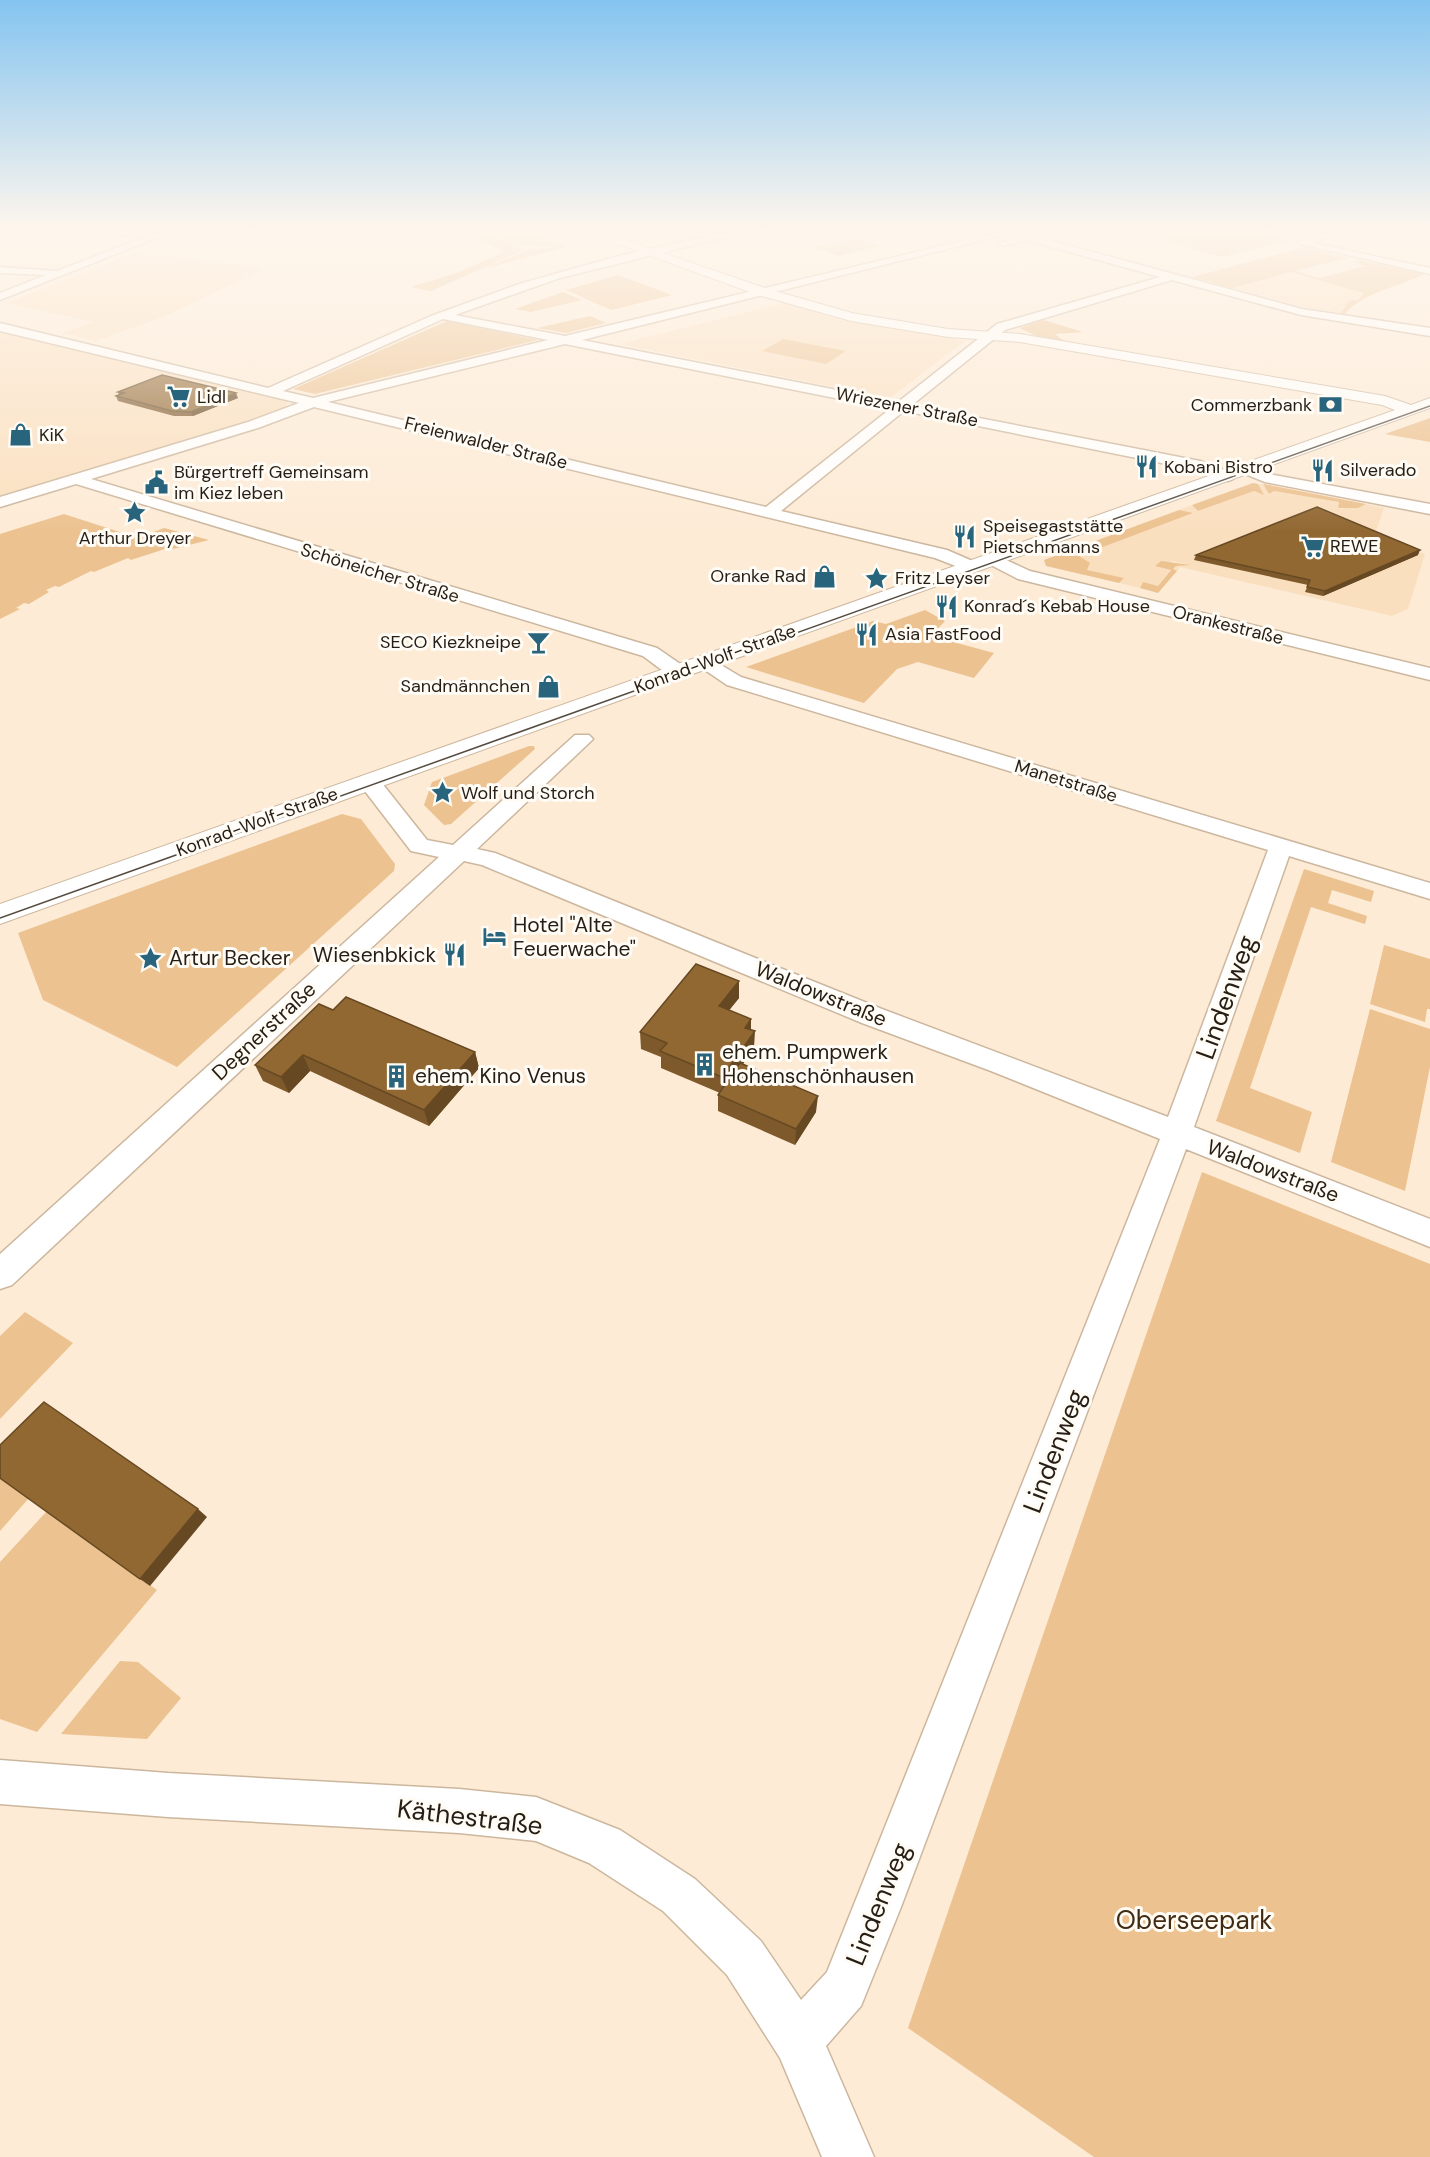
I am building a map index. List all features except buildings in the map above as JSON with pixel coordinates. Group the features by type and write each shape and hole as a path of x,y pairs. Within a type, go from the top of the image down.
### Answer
{"main road":[{"path":"928,330 1029,339 1371,399 1411,410"},
{"name":"Konrad-Wolf-Straße","path":"0,914 1430,404"}],"street":[{"name":"Freienwalder Straße","path":"11,330 769,512 941,555 971,567"},
{"path":"270,392 413,330"},
{"name":"Wriezener Straße","path":"513,330 1200,466 1430,509"},
{"path":"254,425 312,401 608,330"},
{"path":"0,502 254,425 653,330"},
{"path":"769,512 998,330"},
{"path":"1415,330 1430,332"},
{"name":"Schöneicher Straße","path":"78,479 90,485 263,538 650,652 679,672"},
{"name":"Orankestraße","path":"993,559 1024,575 1430,674"},
{"name":"Manetstraße","path":"706,662 734,681 1430,891"},
{"name":"Degnerstraße","path":"0,1275 582,739"},
{"name":"Waldowstraße","path":"369,782 418,846 487,858 872,1016 1430,1233"},
{"name":"Lindenweg","path":"798,2040 844,1989 869,1928 1177,1133 1281,846"},
{"name":"Käthestraße","path":"0,1782 168,1795 459,1810 536,1819 604,1846 679,1895 744,1958 798,2040 848,2157"}],"shaded area":[{"path":"0,330 286,400 288,404 282,409 243,425 0,499"},
{"path":"72,330 127,330 95,341 63,333"},
{"path":"677,330 898,330 965,341 890,398 619,344"},
{"path":"1258,484 1263,484 1269,494 1274,491 1339,502 1338,508 1342,509 1366,504 1384,508 1375,534 1425,554 1408,609 1392,616 1180,567 1177,571 1173,570 1176,566 1189,565 1173,561 1156,565 1171,569 1158,586 1143,582 1140,588 1119,583 1123,578 1086,570 1090,564 1078,556 1191,514 1179,510 1192,505 1198,511 1254,491 1264,495"}],"green space":[{"path":"427,330 488,330 538,340 315,394 293,389"},
{"path":"547,330 579,330 566,333"},
{"path":"1023,330 1075,330 1083,332 1055,334 1064,341 1037,336"},
{"path":"783,339 846,351 826,364 762,351"},
{"path":"1430,418 1430,442 1385,434"},
{"path":"1253,483 1258,484 1264,495 1254,491 1198,511 1192,505"},
{"path":"1263,484 1366,504 1358,508 1338,508 1339,502 1274,491 1269,494"},
{"path":"1179,510 1193,513 1079,556 1090,563 1087,570 1124,578 1119,583 1046,566 1044,560"},
{"path":"64,514 138,538 164,528 209,540 173,549 171,547 131,560 128,558 94,572 91,571 59,587 55,586 46,590 49,592 29,604 24,603 16,608 20,609 0,619 0,534"},
{"path":"1161,561 1191,565 1176,566 1173,569 1177,571 1158,593 1140,588 1143,582 1158,586 1171,570 1155,566"},
{"path":"925,610 945,621 931,636 994,653 974,678 918,662 897,669 864,703 746,667 873,621 886,624"},
{"path":"534,746 535,749 451,824 444,825 424,805 432,782"},
{"path":"342,814 361,819 395,864 394,871 177,1067 43,1000 18,933"},
{"path":"1304,869 1374,891 1371,902 1332,890 1328,903 1367,916 1365,924 1311,907 1250,1088 1312,1112 1300,1153 1216,1121"},
{"path":"1384,945 1430,959 1430,1009 1427,1009 1425,1022 1370,1004"},
{"path":"1370,1009 1430,1029 1430,1067 1405,1191 1331,1162"},
{"name":"Oberseepark","path":"1202,1172 1430,1264 1430,2157 1094,2157 908,2028"},
{"path":"25,1312 73,1343 0,1419 0,1336"},
{"path":"0,1478 29,1498 0,1531"},
{"path":"47,1511 157,1590 37,1732 0,1719 0,1562"},
{"path":"120,1661 138,1662 181,1698 147,1739 61,1734"}],"tram line":[{"path":"0,918 1430,406"}],"place":[{"name":"Lidl","path":"179,397"},
{"name":"Commerzbank","path":"1330,405"},
{"name":"KiK","path":"21,435"},
{"name":"Kobani Bistro","path":"1146,467"},
{"name":"Silverado","path":"1322,470"},
{"name":"Bürgertreff Gemeinsam im Kiez leben","path":"156,482"},
{"name":"Arthur Dreyer","path":"135,512"},
{"name":"Speisegaststätte Pietschmanns","path":"965,536"},
{"name":"REWE","path":"1312,546"},
{"name":"Oranke Rad","path":"824,576"},
{"name":"Fritz Leyser","path":"877,578"},
{"name":"Konrad´s Kebab House","path":"946,606"},
{"name":"Asia FastFood","path":"867,634"},
{"name":"SECO Kiezkneipe","path":"539,642"},
{"name":"Sandmännchen","path":"548,686"},
{"name":"Wolf und Storch","path":"443,793"},
{"name":"Hotel \"Alte Feuerwache\"","path":"495,937"},
{"name":"Wiesenbkick","path":"454,955"},
{"name":"Artur Becker","path":"151,958"},
{"name":"ehem. Pumpwerk Hohenschönhausen","path":"704,1064"},
{"name":"ehem. Kino Venus","path":"397,1076"}]}
